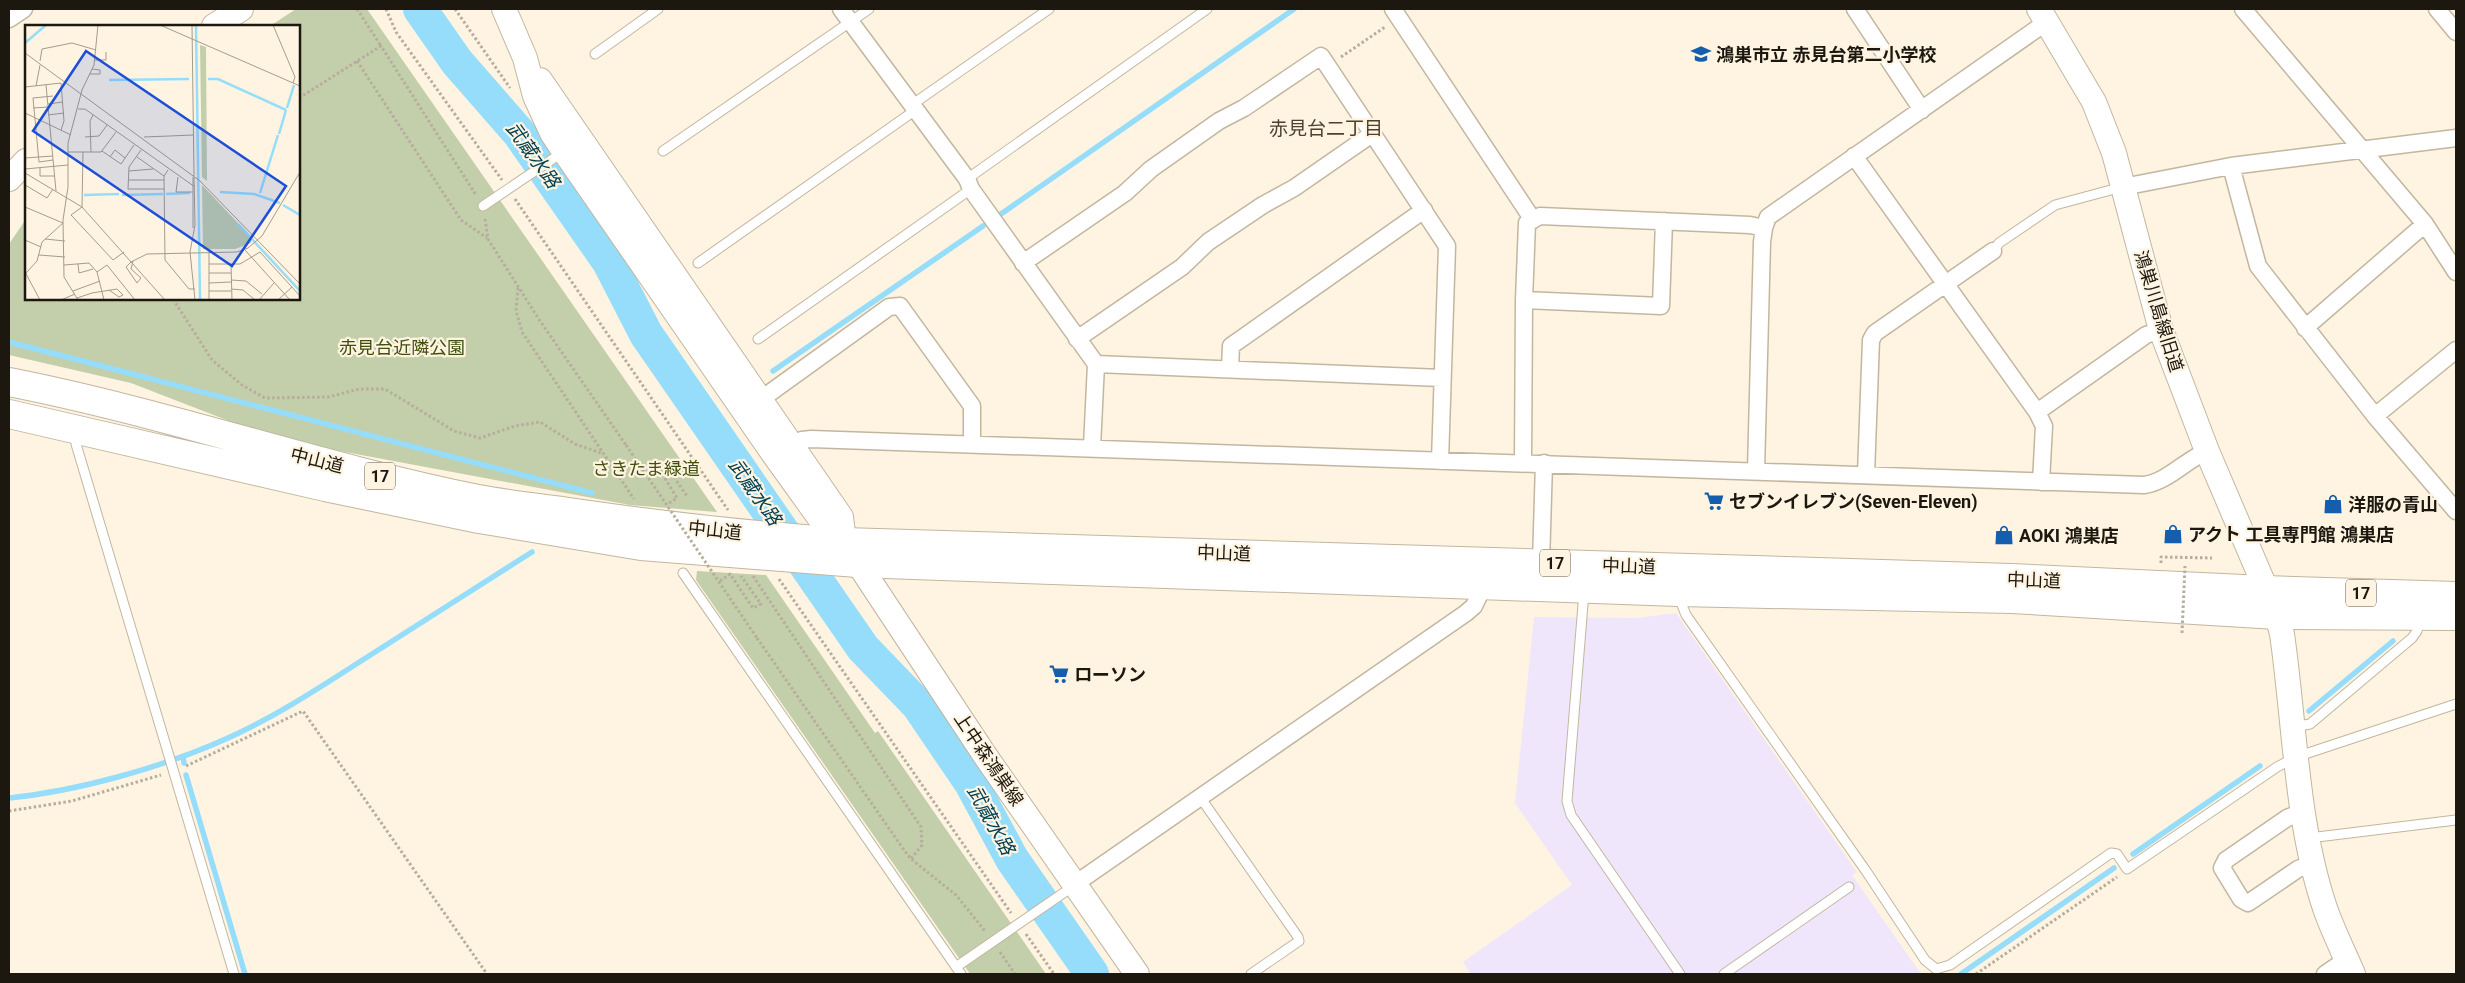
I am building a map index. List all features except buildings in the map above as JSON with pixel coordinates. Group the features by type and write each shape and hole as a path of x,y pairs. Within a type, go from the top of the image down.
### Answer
{"highway":[{"name":"中山道","path":"9,382 71,394 328,464 480,499 637,522 764,559"},
{"name":"中山道","path":"9,414 316,485 479,519 641,546 764,559 838,552 1541,563 2011,578 2265,590 2456,596"},
{"name":"中山道","path":"838,552 1484,585 1678,592 2012,599 2277,616 2456,616"}],"street":[{"path":"9,19 23,9"},
{"path":"216,25 241,9"},
{"path":"504,9 525,58 535,96 552,134 738,365 760,400 783,450"},
{"path":"1855,9 1922,110"},
{"path":"2243,9 2425,224 2456,272"},
{"path":"2437,9 2456,32"},
{"path":"1396,13 1533,220"},
{"path":"846,15 915,107 1096,364 1092,448"},
{"path":"1756,471 1764,228 1768,217 1922,110 2043,15"},
{"name":"鴻巣川島線旧道","path":"2043,15 2094,102 2114,154 2161,330 2207,451 2277,616 2282,634 2296,757 2313,863 2326,911 2350,967"},
{"path":"1023,262 1125,192 1151,169 1219,121 1244,108 1321,56 1447,246 1440,461"},
{"path":"1077,339 1182,266 1208,242 1263,205 1294,188 1372,134"},
{"path":"2123,187 2231,166 2456,138"},
{"path":"565,150 783,450"},
{"path":"1854,156 2037,412 2044,426 2041,482"},
{"path":"9,179 25,162"},
{"path":"2231,166 2258,266 2375,416 2456,511"},
{"path":"1230,368 1231,346 1424,210"},
{"path":"1523,463 1524,300 1527,223 1540,216 1750,224 1764,228"},
{"path":"1524,300 1661,306 1664,221"},
{"path":"2305,328 2425,224"},
{"path":"1866,474 1871,340 1874,333 1993,251"},
{"path":"760,400 889,307 900,306 972,406 972,445"},
{"path":"2037,412 2146,335 2161,330"},
{"path":"2375,416 2456,350"},
{"path":"1096,364 1442,378"},
{"path":"783,450 811,439 1866,474 2041,482 2151,484 2193,457 2207,451"},
{"name":"上中森鴻巣線","path":"783,450 838,552 1068,890 1137,974"},
{"path":"1541,563 1544,463"},
{"path":"1068,890 1466,613 1474,606 1484,585"},
{"path":"2304,811 2287,818 2226,860 2222,868 2241,899 2248,903 2298,869 2313,863"},
{"path":"2324,974 2350,967"}],"lane":[{"path":"595,54 658,9"},
{"path":"663,152 846,15 869,9"},
{"path":"698,263 1050,9"},
{"path":"758,339 1207,9"},
{"path":"483,206 565,150"},
{"path":"1993,251 1999,243 2055,205 2123,187"},
{"path":"79,431 76,444 234,974"},
{"path":"683,573 958,971 1027,918 1068,890"},
{"path":"1584,588 1567,801 1571,815 1680,974"},
{"path":"1678,592 1686,615 1860,863 1925,960 1936,969 1950,966 2112,853 2117,854 2128,869 2277,767 2296,757 2456,704"},
{"path":"2293,727 2310,724 2412,638 2417,631 2420,616"},
{"path":"1200,797 1298,937 1299,941 1250,974"},
{"path":"2309,838 2456,820"},
{"path":"1724,974 1849,887"}],"path":[{"path":"357,9 483,206 488,239"},
{"path":"386,9 396,32 512,187 730,514"},
{"path":"455,9 511,89"},
{"path":"1328,66 1396,13"},
{"path":"300,97 381,46"},
{"path":"357,61 461,220 488,239 518,287 757,638 911,859 956,895 989,936"},
{"path":"518,287 516,311 522,332 636,502"},
{"path":"174,300 212,360 242,385 265,398 328,397 359,388 385,390 454,431 480,438 516,426 540,422 575,444 604,454"},
{"path":"667,504 677,498 658,467 664,463 687,496"},
{"path":"2169,565 2161,564 2161,557 2212,558"},
{"path":"764,559 754,581 920,827 922,845 911,859"},
{"path":"764,559 1014,918"},
{"path":"2177,565 2185,566 2182,633"},
{"path":"720,581 730,574 753,608 761,604 740,575"},
{"path":"9,811 72,801 216,754 303,711 487,974"},
{"path":"1976,974 2128,869"},
{"path":"1022,929 1054,974"},
{"path":"997,948 1015,974"}],"shaded area":[{"path":"1676,613 1857,872 1852,875 1921,974 1471,974 1463,962 1572,885 1515,803 1534,617 1637,618"}],"green space":[{"name":"赤見台近隣公園","path":"296,9 367,9 717,512 630,505 313,446 242,426 131,383 9,355 9,244 25,220 25,300 300,300 300,25 272,25"},
{"path":"697,571 766,575 875,733 878,731 1046,974 970,974 696,580"}],"waterway":[{"name":"武蔵水路","path":"420,9 457,62 519,133 609,262 646,334 863,648 918,705 971,783 1012,859 1092,974"},
{"path":"1001,214 1294,9"},
{"path":"773,371 983,226"},
{"path":"9,342 592,493"},
{"path":"9,798 36,795 92,784 176,759 228,738 302,699 532,552"},
{"path":"2309,711 2393,641"},
{"path":"183,756 184,763"},
{"path":"2133,854 2260,766"},
{"path":"186,775 245,974"},
{"path":"1961,974 2114,868"}],"place":[{"name":"鴻巣市立 赤見台第二小学校","path":"1701,54"},
{"name":"セブンイレブン(Seven-Eleven)","path":"1714,501"},
{"name":"洋服の青山","path":"2333,504"},
{"name":"アクト 工具専門館 鴻巣店","path":"2173,534"},
{"name":"AOKI 鴻巣店","path":"2004,535"},
{"name":"ローソン","path":"1059,674"}],"district":[{"name":"赤見台二丁目","path":"1326,128"}],"park label":[{"name":"さきたま緑道","path":"646,468"}]}
